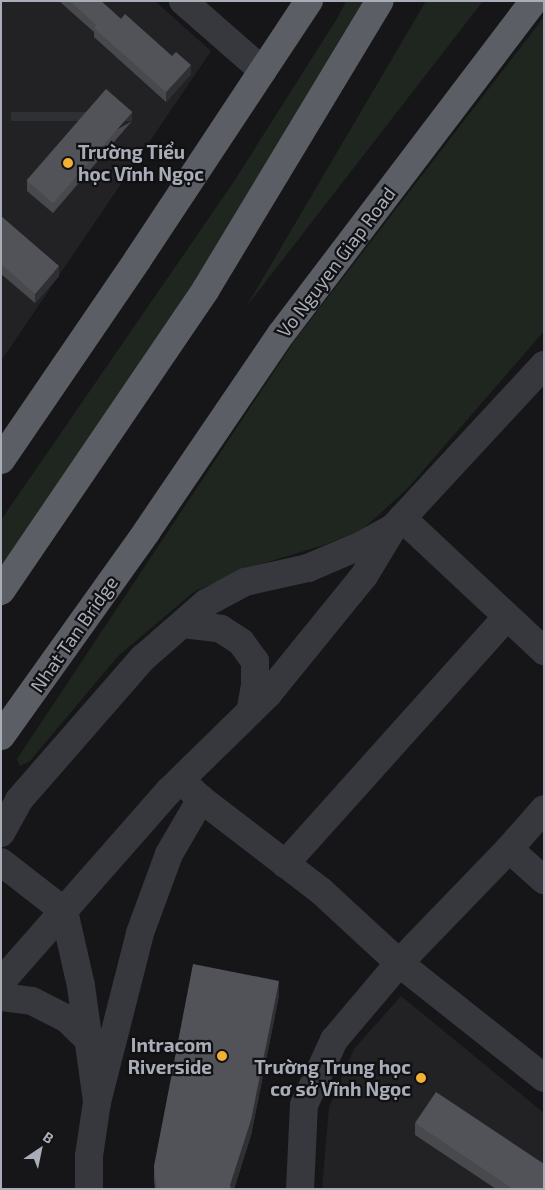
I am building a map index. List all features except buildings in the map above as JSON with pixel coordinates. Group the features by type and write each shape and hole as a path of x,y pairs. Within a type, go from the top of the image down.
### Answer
{"highway":[{"path":"1,460 309,1"},
{"path":"1,591 206,289 380,1"},
{"name":"Vo Nguyen Giap Road","path":"147,530 281,334 534,1"},
{"path":"1,582 76,482"},
{"path":"1,756 147,530"},
{"name":"Nhat Tan Bridge","path":"1,736 147,530"}],"street":[{"path":"183,1 263,71"},
{"path":"1,982 181,780 268,694 364,576 398,523 544,365"},
{"path":"398,523 544,651"},
{"path":"1,833 10,798 143,658 206,603 245,582 308,568 362,545 398,523"},
{"path":"286,864 506,618"},
{"path":"183,624 221,629 241,642 255,661 255,686 250,712"},
{"path":"181,780 201,799 321,891 399,963 544,1078"},
{"path":"89,1189 89,1156 97,1102 140,932 169,854 201,799"},
{"path":"300,1189 304,1105 334,1040 399,963 509,849 544,809"},
{"path":"509,849 544,880"},
{"path":"1,862 64,911 81,986 97,1102"},
{"path":"1,997 32,1002 66,1018 90,1041"}],"shaded area":[{"name":"Trường Tiểu học Vĩnh Ngọc","path":"1,1 155,1 211,51 1,361"},
{"path":"346,1 364,1 202,269 77,482 1,566 1,520 233,183 338,17"},
{"path":"426,1 483,1 246,307"},
{"path":"544,17 544,331 407,489 362,530 324,545 261,564 195,591 118,656 30,761 20,766 17,759 295,340"},
{"name":"Trường Trung học cơ sở Vĩnh Ngọc","path":"401,996 544,1113 544,1189 322,1189 329,1107 354,1049"}],"place":[{"name":"Trường Tiểu học Vĩnh Ngọc","path":"68,163"},
{"name":"Intracom Riverside","path":"222,1056"},
{"name":"Trường Trung học cơ sở Vĩnh Ngọc","path":"421,1078"}]}
